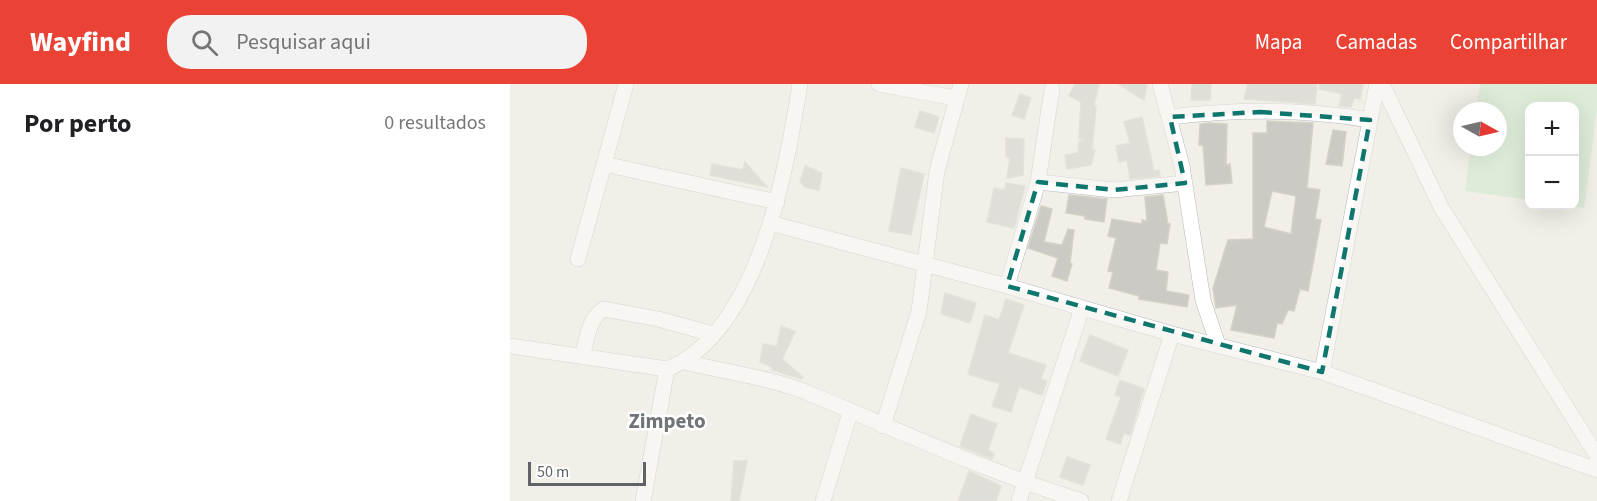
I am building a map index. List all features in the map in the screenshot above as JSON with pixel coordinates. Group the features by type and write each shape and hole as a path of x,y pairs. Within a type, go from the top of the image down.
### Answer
{"street":[{"path":"578,259 626,84"},
{"path":"879,84 958,91 937,171 914,332 883,426"},
{"path":"1160,84 1185,183 1204,307 1218,345"},
{"path":"1322,372 1370,120 1379,84"},
{"path":"1379,84 1441,207 1597,456"},
{"path":"510,346 667,369 684,362 713,334 742,291 770,223 790,146 795,85"},
{"path":"1007,286 1038,182 1050,86"},
{"path":"1170,117 1220,111 1332,114 1370,120"},
{"path":"604,164 777,202"},
{"path":"1038,182 1114,190 1185,183"},
{"path":"770,223 1007,286 1172,334 1322,372 1597,470"},
{"path":"1019,501 1082,308"},
{"path":"582,357 596,313 604,309 658,319 713,334"},
{"path":"1119,501 1172,334"},
{"path":"684,362 795,389 1025,483 1081,501"},
{"path":"643,501 667,369"},
{"path":"824,501 850,413"}],"highlighted area":[{"path":"1260,112 1370,120 1322,372 1007,286 1038,182 1114,190 1185,183 1170,117"}],"green space":[{"path":"1480,84 1597,84 1597,109 1584,208 1579,207 1579,102 1525,102 1525,199 1465,191 1470,156 1507,156 1507,102 1477,102"}],"building":[{"path":"1075,84 1099,84 1094,105 1096,107 1092,150 1095,150 1091,165 1067,169 1065,155 1078,153 1079,141 1088,141 1079,138 1081,102 1069,96"},
{"path":"1118,84 1147,84 1144,100"},
{"path":"1192,84 1211,84 1210,100 1191,100"},
{"path":"1248,84 1317,84 1315,104 1244,99"},
{"path":"1320,84 1363,84 1360,99 1354,98 1351,107 1339,106 1342,94 1319,89"},
{"path":"1020,94 1031,98 1024,119 1012,115"},
{"path":"920,111 939,117 934,133 915,127"},
{"path":"1142,117 1154,171 1159,170 1160,176 1130,179 1127,160 1119,162 1116,146 1130,143 1124,122"},
{"path":"1267,121 1313,123 1307,188 1320,190 1315,219 1321,220 1308,291 1300,289 1294,311 1288,310 1282,324 1277,323 1274,338 1231,330 1237,305 1216,308 1213,288 1228,240 1253,239 1253,133 1267,133","holes":["1272,191 1296,196 1291,234 1264,227"]},
{"path":"1200,124 1227,124 1226,165 1230,164 1232,183 1206,185 1203,145 1199,145"},
{"path":"1333,130 1346,132 1342,166 1326,164"},
{"path":"1006,138 1024,139 1023,175 1007,178 1010,157 1006,157"},
{"path":"745,162 767,187 710,175 712,164 743,170"},
{"path":"805,166 822,173 819,190 805,187 800,182"},
{"path":"901,168 924,174 911,235 889,231"},
{"path":"1006,183 1025,186 1014,228 987,222 994,188 1005,190"},
{"path":"1069,195 1107,199 1104,222 1066,213"},
{"path":"1163,195 1168,224 1170,224 1167,244 1160,243 1156,270 1168,272 1166,291 1189,295 1187,307 1139,299 1139,296 1109,288 1113,272 1108,271 1116,238 1108,236 1112,219 1142,224 1142,220 1147,221 1145,197"},
{"path":"1041,206 1052,209 1044,242 1062,245 1068,229 1074,230 1070,263 1072,264 1067,281 1052,276 1058,258 1028,248"},
{"path":"945,293 976,303 970,323 941,314"},
{"path":"1006,299 1024,305 1008,353 1046,365 1041,379 1047,381 1042,395 1019,387 1011,412 992,406 1000,384 968,374 985,315 999,320"},
{"path":"781,326 795,332 782,359 803,377 801,379 772,370 772,367 760,362 763,344 777,346"},
{"path":"1090,335 1128,350 1118,376 1080,361"},
{"path":"1120,380 1144,389 1130,435 1124,433 1120,444 1106,439 1121,397 1115,395"},
{"path":"971,414 997,424 988,450 994,454 992,459 960,446"},
{"path":"1067,457 1090,465 1083,485 1060,477"},
{"path":"734,461 747,461 739,501 731,501"},
{"path":"969,471 1001,486 996,501 958,501"}],"district":[{"name":"Zimpeto","path":"667,421"}]}
